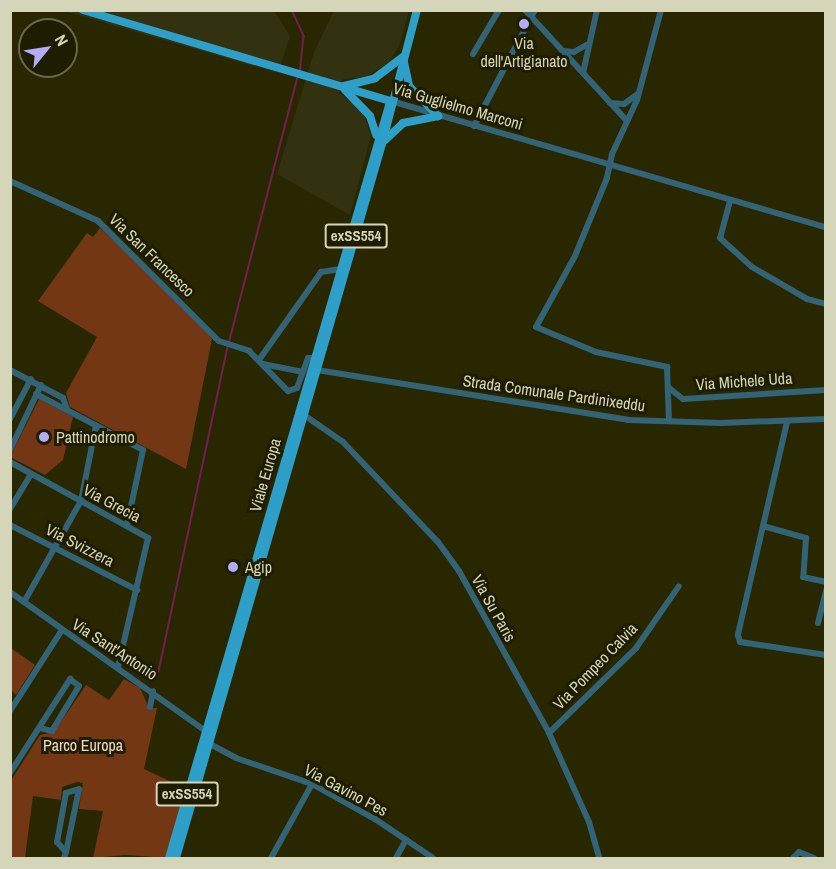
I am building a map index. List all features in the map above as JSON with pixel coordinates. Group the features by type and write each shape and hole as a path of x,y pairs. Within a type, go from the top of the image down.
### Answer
{"main road":[{"name":"Via Guglielmo Marconi","path":"83,10 108,14 309,78 391,101"},
{"name":"Viale Europa","path":"176,858 317,370 417,11"},
{"path":"341,87 375,78 404,57 409,86 438,116"},
{"path":"341,87 370,116 379,142 403,123 438,116"},
{"name":"Viale Europa","path":"169,858 204,730 339,268 379,142"}],"street":[{"path":"474,54 499,10"},
{"path":"525,10 627,121"},
{"path":"474,126 535,10"},
{"path":"583,74 587,44 597,10"},
{"path":"661,10 639,94 575,256 536,327 596,352 664,365 668,372 669,421"},
{"path":"562,51 574,52 587,44"},
{"path":"610,103 624,104 639,94"},
{"name":"Via Guglielmo Marconi","path":"391,101 825,227"},
{"name":"Via San Francesco","path":"10,181 98,221 222,342 236,344 261,362 288,390 297,388 308,358 313,358"},
{"path":"730,201 720,238 752,267 807,298 825,304"},
{"path":"261,362 321,272 339,268"},
{"name":"Via San Francesco","path":"261,362 303,372"},
{"path":"10,369 63,398 66,409"},
{"name":"Strada Comunale Pardinixeddu","path":"317,370 628,420 787,422 825,419"},
{"path":"10,419 31,379"},
{"path":"10,450 41,385"},
{"name":"Via Michele Uda","path":"668,387 683,399 825,390"},
{"path":"36,394 143,450 127,525"},
{"name":"Via Su Paris","path":"304,415 343,442 438,542 459,571 549,734 589,822 599,858"},
{"path":"787,422 738,635 740,642 825,655"},
{"path":"24,602 81,501 96,425"},
{"name":"Via Grecia","path":"10,462 148,538 118,667"},
{"path":"10,509 31,474"},
{"name":"Via Svizzera","path":"10,525 136,590"},
{"path":"763,526 806,538 803,577 825,582"},
{"name":"Via Pompeo Calvia","path":"549,734 636,648 679,586"},
{"path":"818,623 825,590"},
{"name":"Via Sant'Antonio","path":"10,592 153,691 204,730"},
{"path":"10,711 62,630"},
{"path":"10,773 70,679 79,686 52,731 40,728"},
{"path":"150,707 153,691"},
{"name":"Via Gavino Pes","path":"208,743 236,758 312,784 433,858"},
{"path":"271,858 312,784"},
{"path":"79,789 68,842 65,855 57,842 66,793 79,789"},
{"path":"396,858 406,840"},
{"path":"793,858 799,852 814,858"}],"shaded area":[{"path":"64,11 274,11 290,36 278,73"},
{"path":"334,11 409,11 399,46 389,62 366,77 343,79 339,93 362,109 371,136 350,215 277,174 314,52"}],"green space":[{"path":"100,228 160,283 212,339 186,469 70,407 66,393 97,337 38,301 87,233 93,237"},
{"name":"Pattinodromo","path":"39,399 73,417 63,460 45,475 10,457"},
{"path":"11,648 35,665 16,695 11,690"},
{"name":"Parco Europa","path":"124,679 140,688 149,708 157,708 144,769 182,787 189,779 168,858 126,855 93,858 103,811 79,809 83,783 77,782 62,787 61,800 33,796 25,858 11,858 10,782 40,735 54,732 86,685 109,700"}],"waterway":[{"path":"292,10 304,36 300,72"},
{"path":"229,342 298,76"},
{"path":"158,674 228,346"}],"place":[{"name":"Via dell'Artigianato","path":"524,24"},
{"name":"Pattinodromo","path":"44,437"},
{"name":"Agip","path":"233,567"}]}
